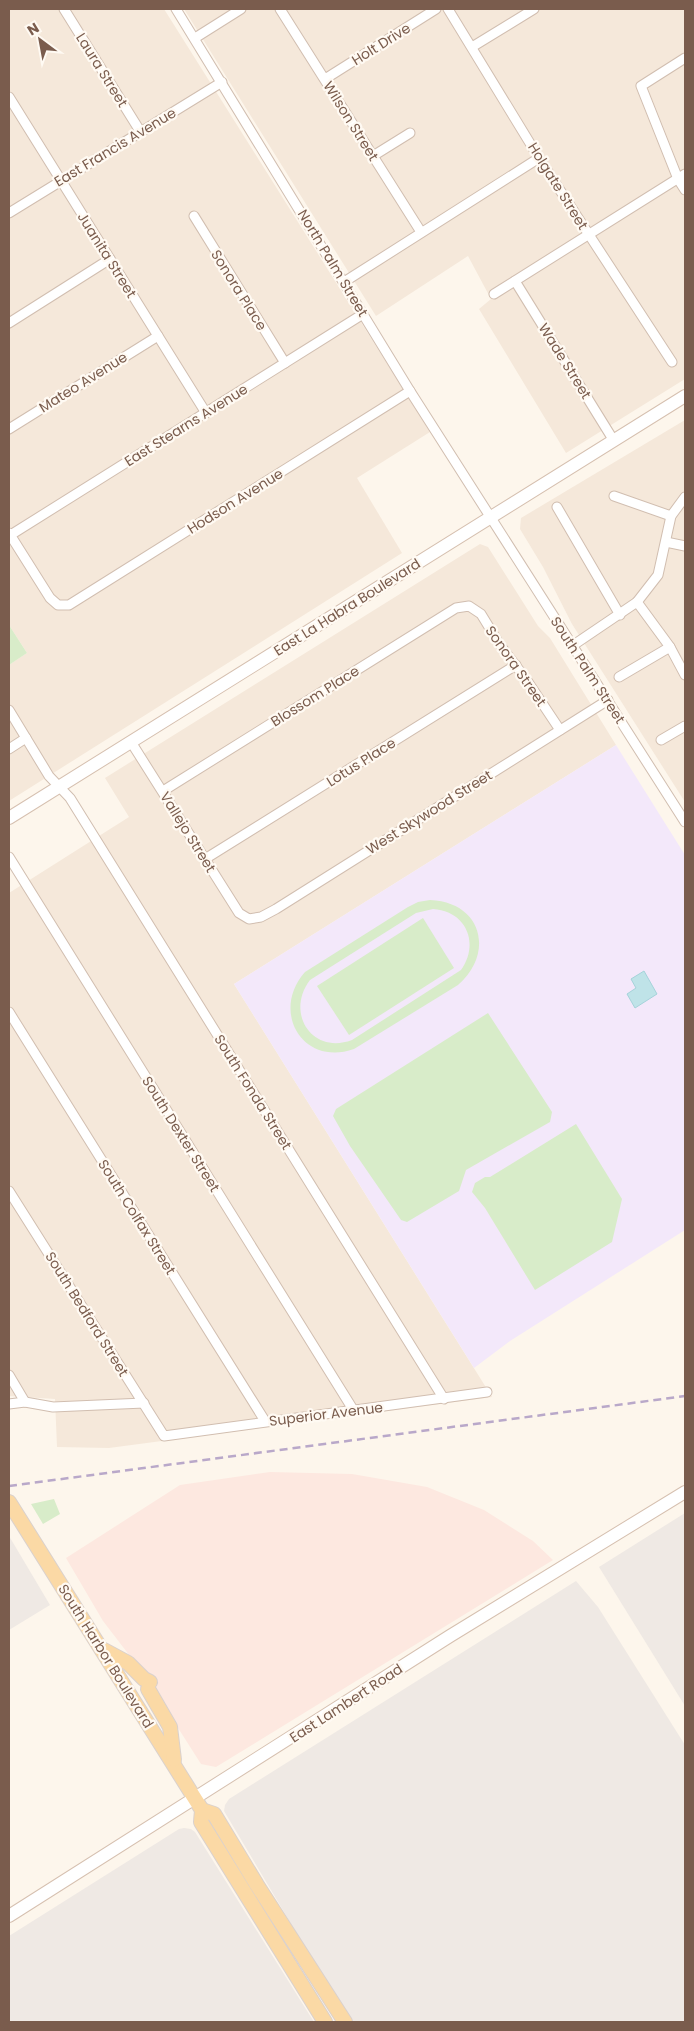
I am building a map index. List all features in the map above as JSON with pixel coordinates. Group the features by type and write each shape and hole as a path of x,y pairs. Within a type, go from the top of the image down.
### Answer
{"main road":[{"name":"East La Habra Boulevard","path":"9,818 685,396"},
{"name":"East Lambert Road","path":"9,1916 198,1805 450,1636 685,1492"},
{"name":"South Harbor Boulevard","path":"9,1502 175,1766 198,1805 201,1822 325,2022"},
{"path":"101,1648 128,1663 149,1685 170,1727 175,1766"},
{"name":"South Harbor Boulevard","path":"198,1805 214,1814 345,2022"}],"street":[{"name":"Laura Street","path":"64,9 140,132"},
{"name":"North Palm Street","path":"176,9 410,391 490,517"},
{"path":"194,38 241,9"},
{"name":"Wilson Street","path":"280,9 422,232"},
{"name":"Holt Drive","path":"325,79 436,9"},
{"name":"Holgate Street","path":"448,9 539,158 672,362"},
{"path":"472,47 534,9"},
{"path":"685,58 641,86 682,177 685,190"},
{"name":"East Francis Avenue","path":"9,212 222,82"},
{"name":"Juanita Street","path":"9,97 206,413"},
{"path":"373,156 410,133"},
{"path":"344,282 539,158"},
{"path":"494,294 682,177"},
{"name":"Sonora Place","path":"194,216 285,363"},
{"path":"9,323 110,259"},
{"name":"Wade Street","path":"515,281 614,441"},
{"name":"East Stearns Avenue","path":"9,535 363,314"},
{"name":"Mateo Avenue","path":"9,429 158,336"},
{"name":"Hodson Avenue","path":"9,535 50,598 58,605 68,605 410,391"},
{"path":"614,496 671,516"},
{"path":"572,646 637,602 658,574 671,516 685,497"},
{"path":"557,507 620,615"},
{"name":"South Palm Street","path":"490,517 685,822"},
{"path":"666,542 685,546"},
{"path":"637,602 670,647 685,675"},
{"name":"Sonora Street","path":"469,606 481,614 500,645 516,665 560,730"},
{"name":"Blossom Place","path":"163,791 456,608 469,606"},
{"path":"619,678 670,647"},
{"name":"Lotus Place","path":"205,859 516,665"},
{"name":"West Skywood Street","path":"248,919 261,917 276,909 608,700"},
{"name":"South Fonda Street","path":"9,710 49,776 70,798 444,1399"},
{"path":"661,740 685,726"},
{"path":"9,749 26,738"},
{"name":"Vallejo Street","path":"131,742 239,913 248,919"},
{"name":"South Dexter Street","path":"9,857 354,1411"},
{"name":"South Colfax Street","path":"9,1012 265,1421"},
{"name":"South Bedford Street","path":"9,1191 164,1436"},
{"path":"9,1375 25,1402"},
{"name":"Superior Avenue","path":"164,1436 487,1392"},
{"path":"9,1404 25,1402 53,1407 144,1403"}],"shaded area":[{"path":"9,9 164,9 430,432 357,478 402,553 9,801 9,665 27,653 9,625"},
{"path":"184,9 685,9 685,379 566,453 479,309 491,299 468,256 376,316"},
{"path":"685,420 685,802 572,624 543,567 520,529 521,518"},
{"path":"480,544 488,547 538,626 550,638 616,745 234,984 492,1397 109,1448 57,1447 55,1399 9,1396 9,893 129,817 105,778"},
{"path":"616,745 685,855 685,1230 510,1341 474,1368 234,984"},
{"path":"270,1472 352,1474 427,1487 484,1510 533,1541 553,1560 216,1767 201,1764 143,1673 103,1621 66,1558 180,1485"},
{"path":"685,1513 685,1706 599,1567"},
{"path":"9,1536 50,1605 9,1630"},
{"path":"576,1581 598,1607 685,1745 685,2022 353,2022 306,1949 224,1811 225,1805 229,1799"},
{"path":"184,1828 195,1832 314,2022 9,2022 9,1936 179,1829"}],"green space":[{"path":"9,625 27,653 9,665"},
{"path":"430,900 448,903 462,910 471,919 477,931 479,945 477,958 470,972 458,985 354,1049 336,1052 320,1050 307,1043 297,1032 292,1019 291,1003 295,988 305,972 418,902","holes":["433,909 444,911 454,916 467,930 469,949 467,960 461,970 352,1040 338,1043 325,1042 307,1028 302,1017 300,1005 303,993 310,980 416,913"]},
{"path":"423,918 454,968 349,1035 317,986"},
{"path":"488,1013 552,1112 550,1122 466,1170 459,1191 407,1222 401,1220 350,1146 333,1116 336,1109"},
{"path":"576,1124 622,1199 612,1242 535,1290 485,1208 472,1192 475,1183 485,1177 490,1177"},
{"path":"54,1499 60,1514 43,1524 31,1504"}],"water":[{"path":"644,971 657,994 635,1008 627,994 636,988 631,979"}],"railway":[{"path":"9,1486 685,1396"}]}
